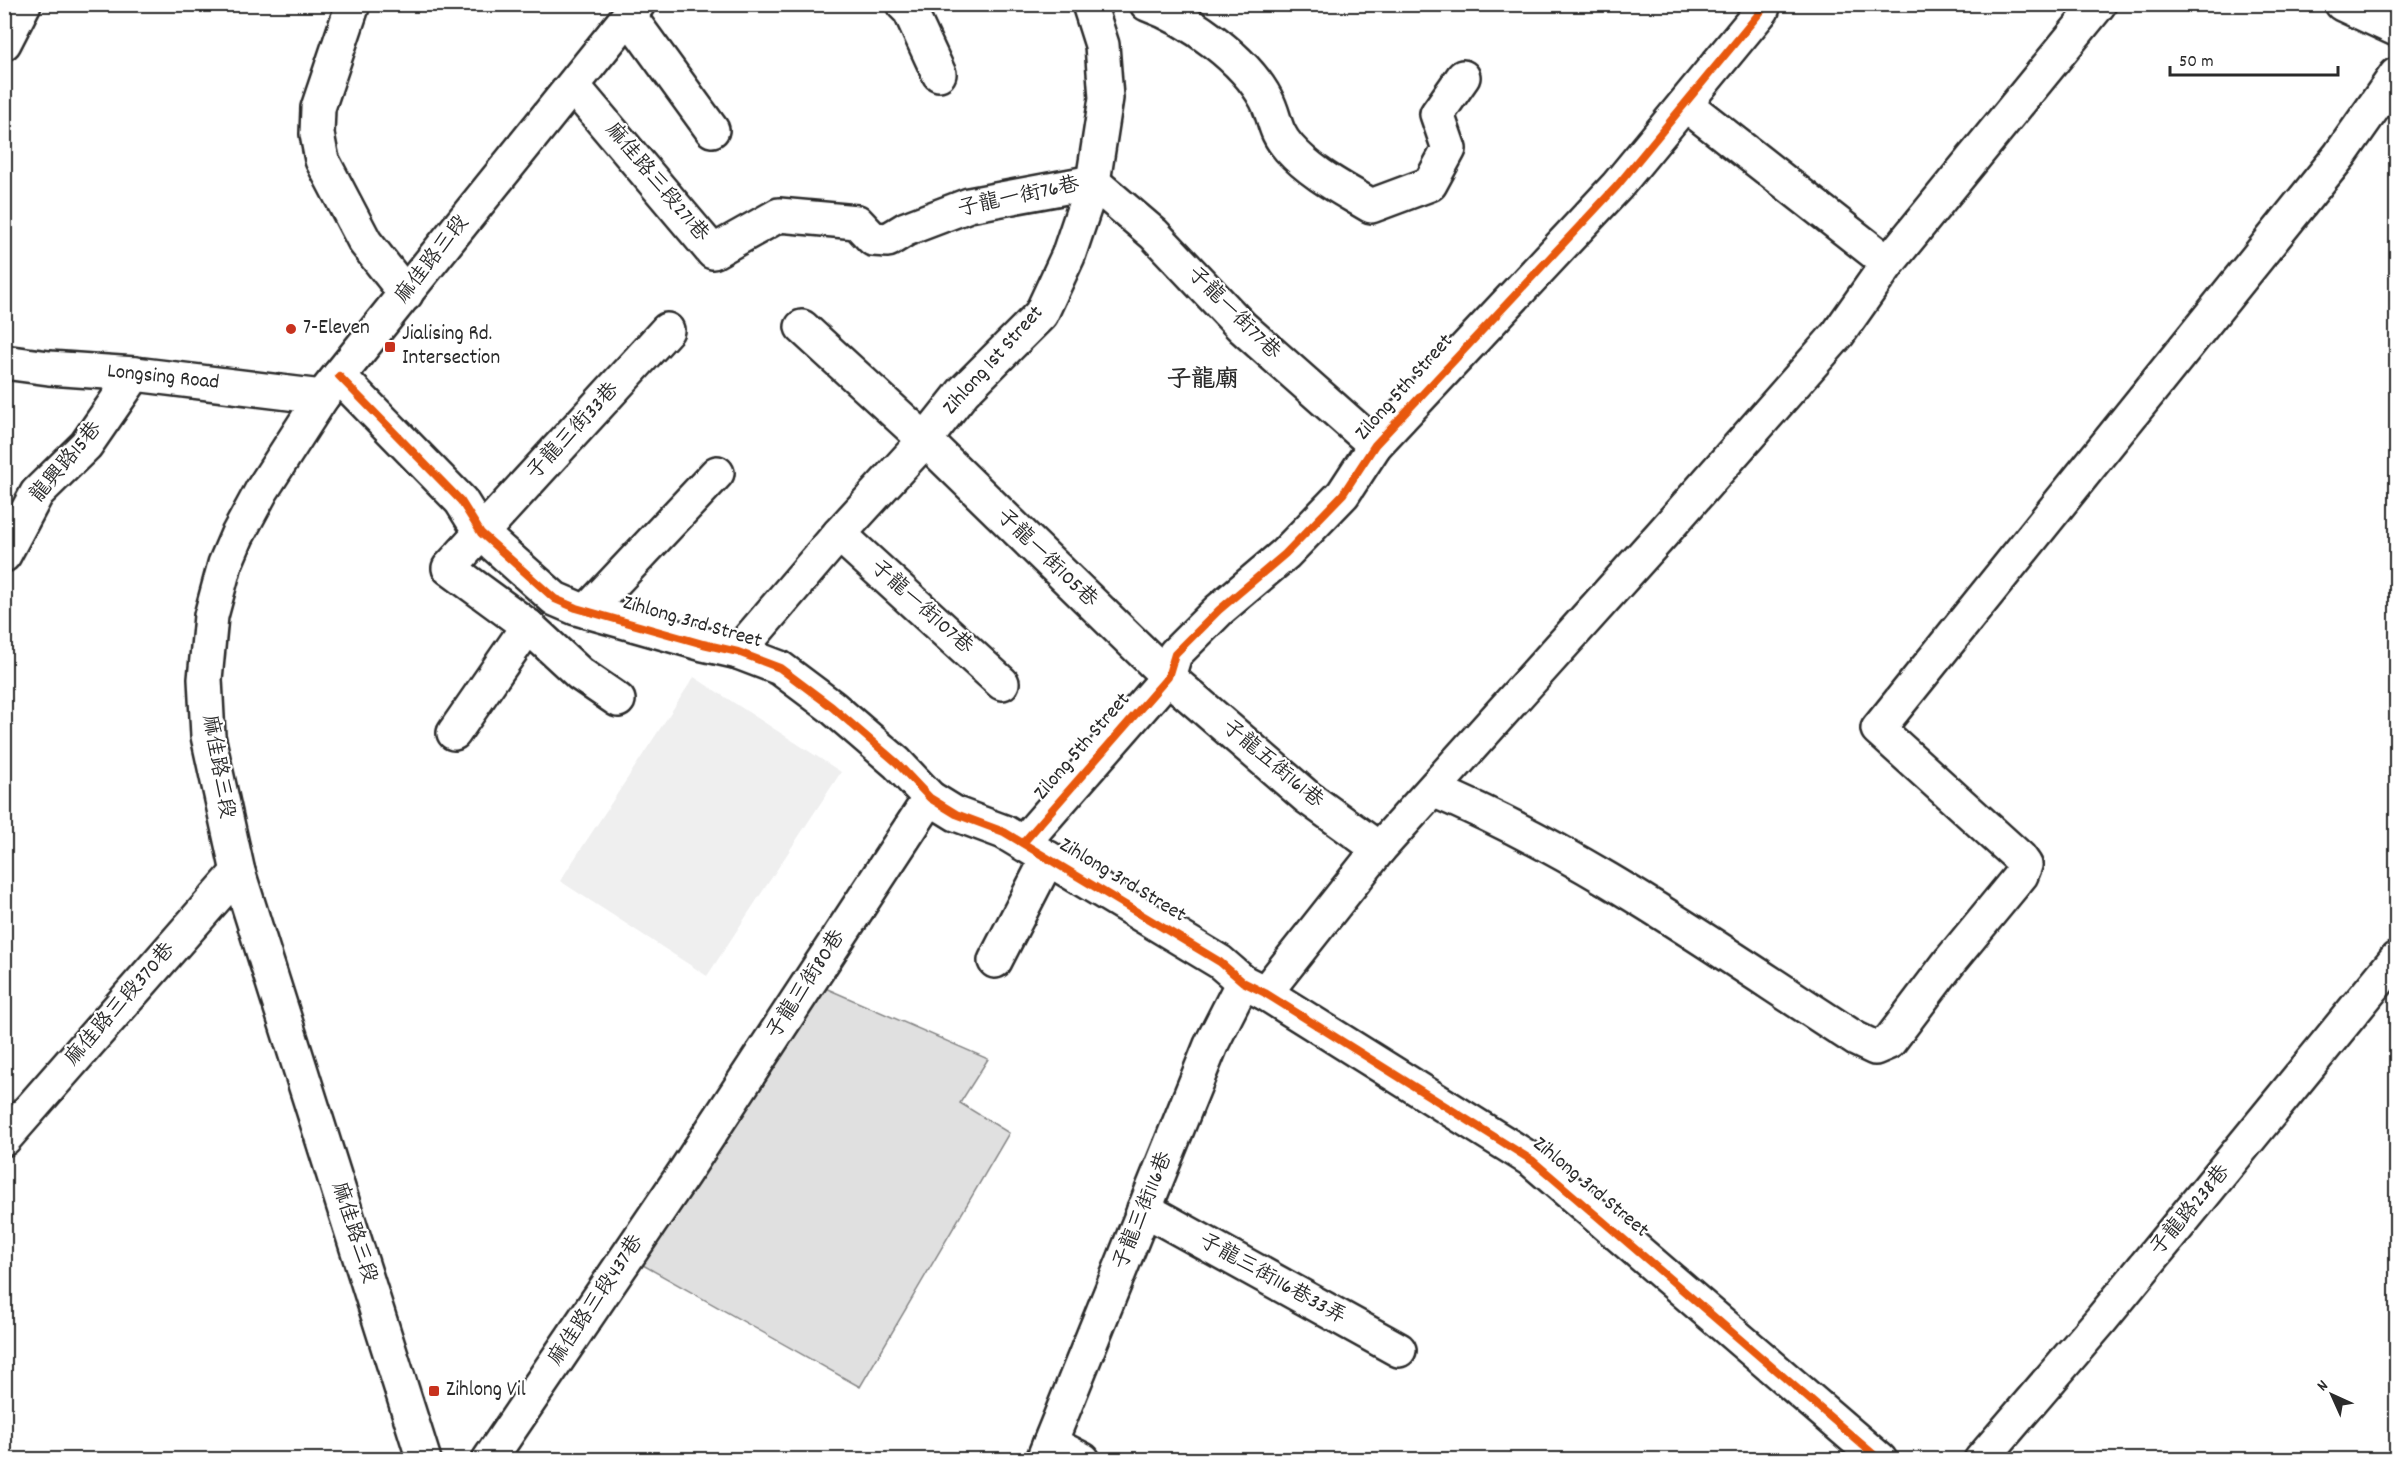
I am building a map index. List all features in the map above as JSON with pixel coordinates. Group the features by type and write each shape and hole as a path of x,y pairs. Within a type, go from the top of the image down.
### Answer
{"street":[{"path":"4,43 24,4"},
{"path":"353,4 318,108 317,134 322,160 365,242 406,294"},
{"path":"903,4 910,10 939,74"},
{"name":"Zihlong 1st Street","path":"738,652 839,534 925,440 964,391 1041,314 1068,256 1093,182 1106,98 1102,45 1089,4"},
{"path":"1147,4 1192,25 1246,70 1267,100 1276,130 1289,148 1312,170 1371,206 1430,184 1449,149 1437,114 1463,77"},
{"name":"Zilong 5th Street","path":"995,961 1035,851 1168,677 1175,654 1219,610 1285,554 1343,494 1375,446 1617,186 1762,10 1764,4"},
{"name":"子龍三街116巷","path":"1047,1451 1211,1045 1254,987 1433,790 1838,334 1888,263 2100,4"},
{"path":"2342,4 2397,29"},
{"path":"634,10 712,130"},
{"name":"麻佳路三段","path":"424,1460 238,872 208,736 205,679 211,616 225,564 237,536 262,490 330,386 634,10"},
{"path":"1433,790 1490,813 1580,862 1856,1039 1875,1048 1889,1042 1951,960 2021,875 2025,866 2020,858 1878,729 2340,155 2397,75"},
{"name":"麻佳路三段271巷","path":"573,86 713,252 779,214"},
{"path":"1685,104 1888,263"},
{"name":"子龍一街76巷","path":"779,214 857,222 873,239 888,240 906,229 969,205 1093,182"},
{"name":"子龍一街77巷","path":"1093,182 1154,234 1242,327 1375,446"},
{"name":"子龍一街105巷","path":"802,327 925,440 1168,677"},
{"name":"子龍三街33巷","path":"528,626 449,568 667,330"},
{"name":"Longsing Road","path":"4,362 49,368 330,386"},
{"name":"龍興路15巷","path":"4,555 37,493 86,445 135,374"},
{"name":"Zihlong 3rd Street","path":"330,386 461,501 481,533 555,599 587,611 738,652 780,668 805,686 897,764 930,798 956,814 1004,832 1221,962 1254,987 1533,1161 1880,1460"},
{"path":"587,611 717,473"},
{"name":"子龍一街107巷","path":"839,534 1002,683"},
{"path":"454,732 528,626 580,674 618,700"},
{"name":"子龍五街161巷","path":"1168,677 1307,797 1379,849"},
{"name":"子龍三街80巷","path":"684,1173 930,798"},
{"name":"麻佳路三段370巷","path":"4,1139 238,872"},
{"name":"子龍路238巷","path":"1982,1460 2162,1246 2397,959"},
{"name":"麻佳路三段437巷","path":"489,1460 684,1173"},
{"name":"子龍三街116巷33弄","path":"1144,1209 1399,1350"},
{"path":"1047,1451 1083,1460"}],"shaded area":[{"path":"694,677 841,772 707,976 560,881"},
{"path":"823,987 988,1059 960,1103 1009,1133 860,1387 634,1260"}],"cycle path":[{"path":"1023,843 1168,677 1175,654 1219,610 1285,554 1343,494 1375,445 1617,186 1762,10 1764,4"},
{"path":"339,376 461,501 481,533 555,599 576,608 738,652 780,668 832,707 897,763 930,798 956,814 1004,832 1220,962 1243,982 1265,993 1533,1161 1880,1460"}],"place":[{"name":"7-Eleven","path":"291,329"},
{"name":"Jialising Rd. Intersection","path":"390,347"},
{"name":"Zihlong Vil","path":"434,1391"}],"district":[{"name":"子龍廟","path":"1203,381"}]}
